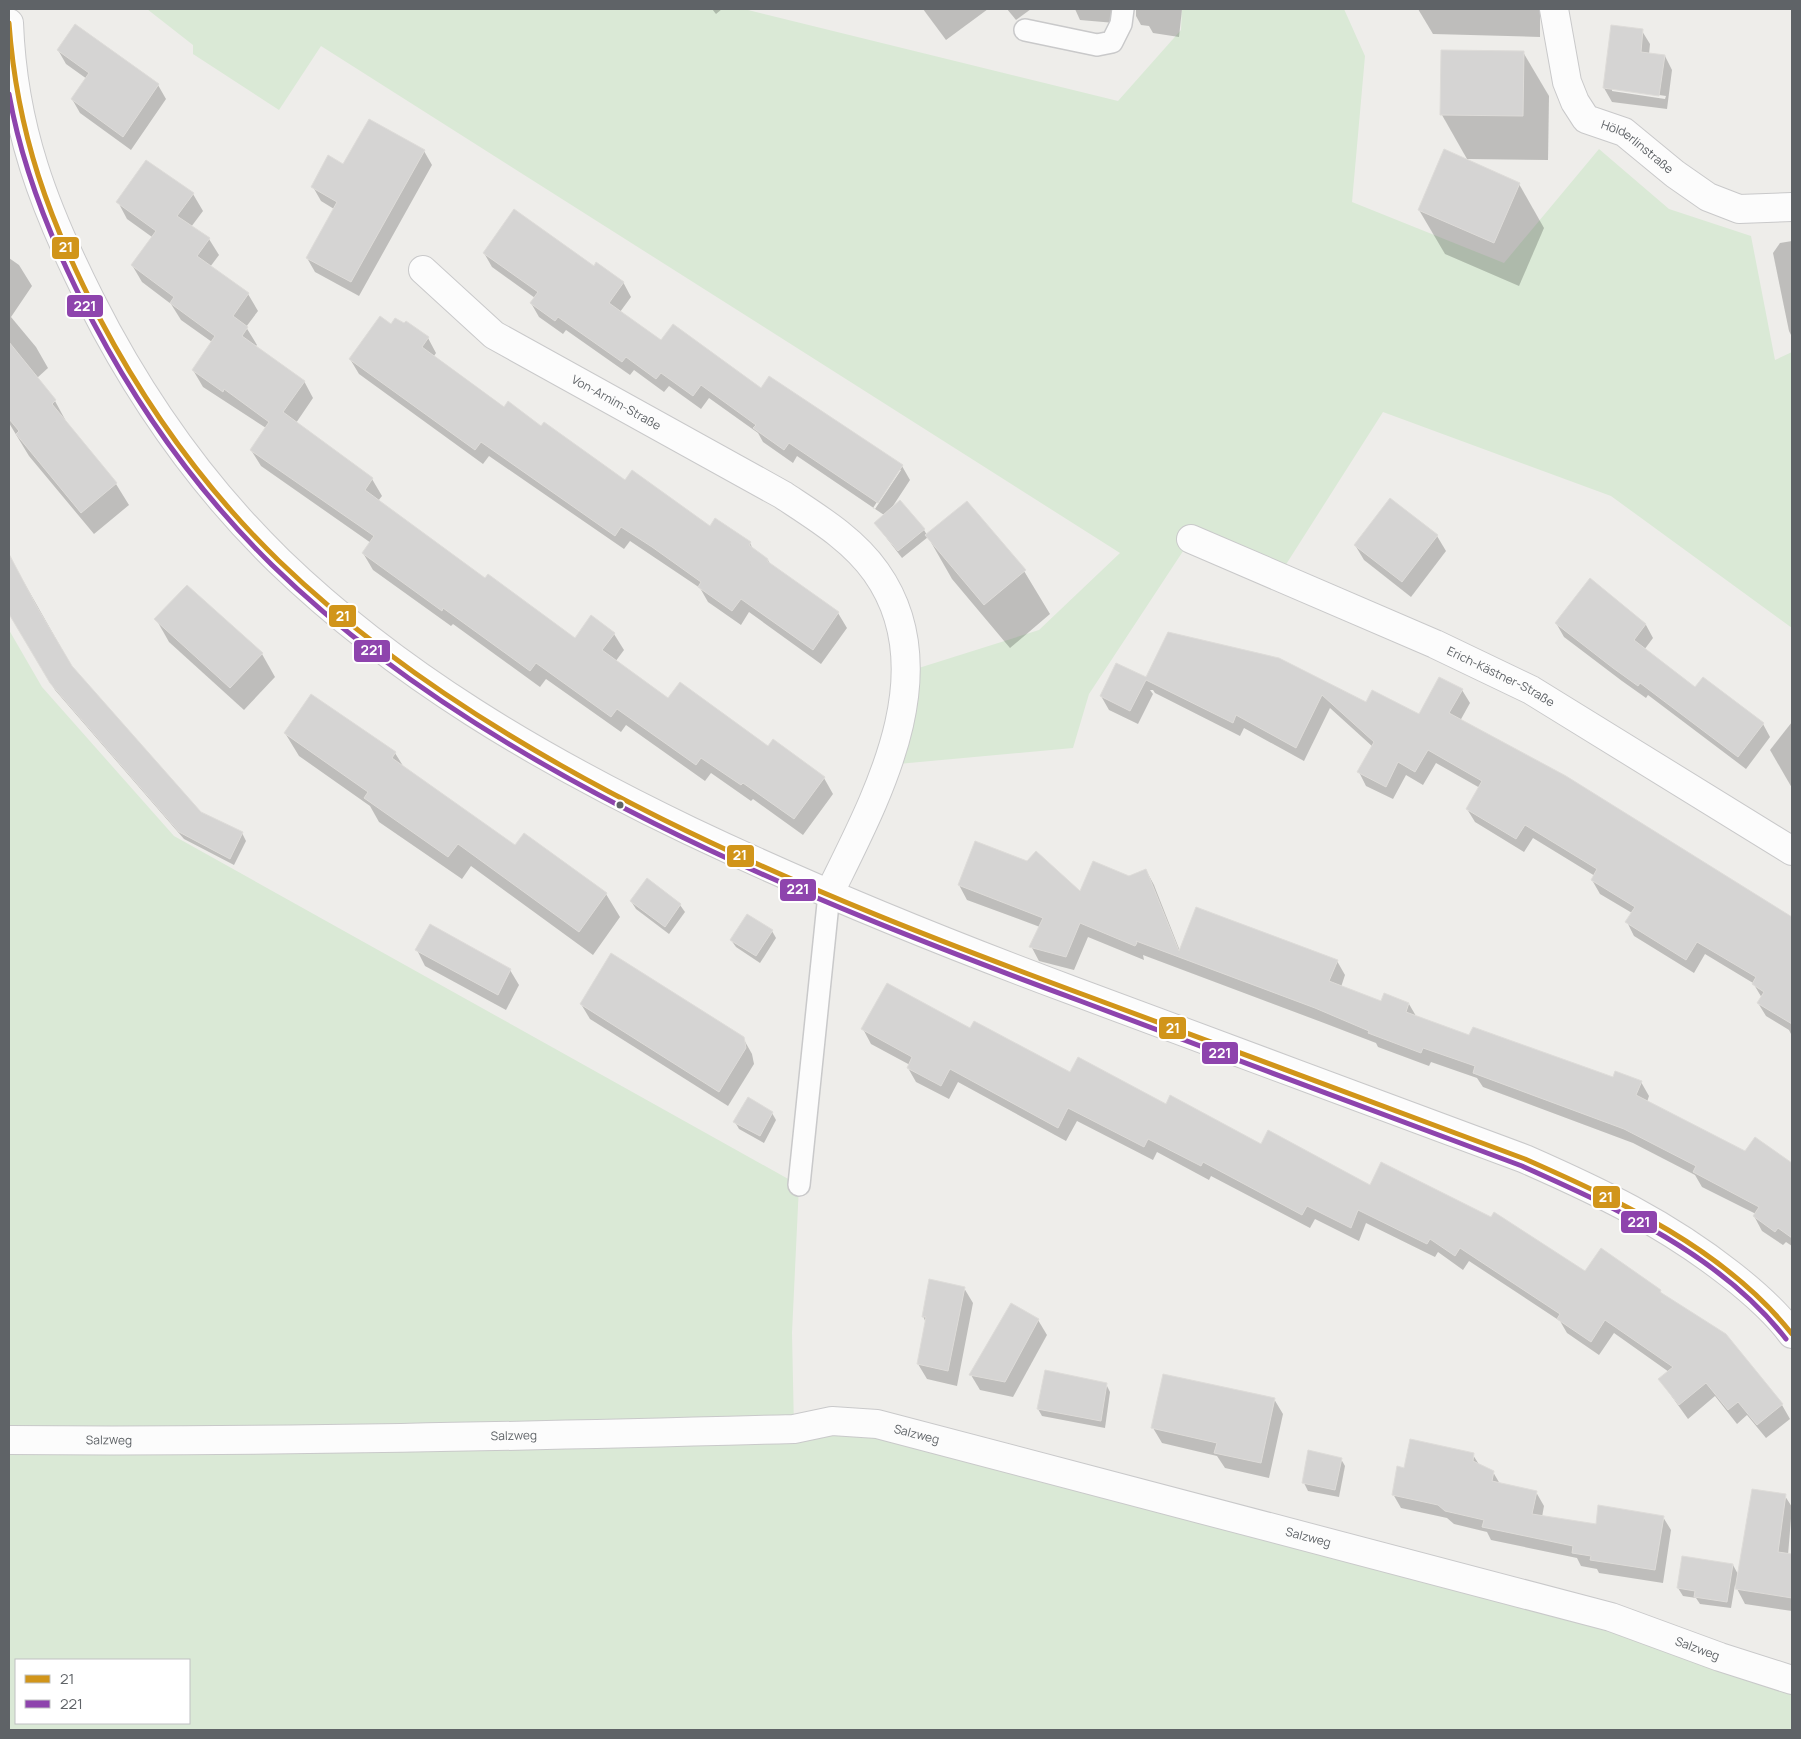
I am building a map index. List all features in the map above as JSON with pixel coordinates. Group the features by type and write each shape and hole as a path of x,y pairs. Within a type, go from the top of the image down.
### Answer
{"street":[{"path":"9,9 10,69 15,125 70,260 139,388 206,480 275,557 348,623 405,666 472,712 619,797 762,865 976,954 1525,1159 1610,1197 1665,1227 1720,1266 1757,1295 1792,1334"},
{"name":"Hölderlinstraße","path":"1554,9 1567,82 1575,102 1586,119 1624,132 1675,174 1708,197 1739,210 1792,207"},
{"name":"Von-Arnim-Straße","path":"423,270 494,335 783,495 827,524 857,550 876,572 891,597 902,629 906,684 903,714 887,765 860,831 829,894"},
{"name":"Erich-Kästner-Straße","path":"1191,539 1435,644 1531,690 1792,850"},
{"name":"Salzweg","path":"9,1440 201,1441 415,1438 794,1429 832,1421 877,1424 1611,1617 1720,1657 1792,1680"}],"lane":[{"path":"1024,30 1098,45 1112,42 1121,24 1123,9"},
{"path":"799,1185 829,894"}],"green space":[{"path":"147,9 744,9 1118,101 1181,30 1182,9 1344,9 1365,56 1352,202 1504,263 1599,149 1669,209 1751,236 1775,360 1792,352 1792,628 1611,496 1383,412 1278,577 1191,539 1089,694 1073,748 887,765 906,672 1039,630 1120,553 321,46 279,110 193,54 193,45"},
{"path":"9,630 42,687 174,836 799,1185 792,1333 794,1429 877,1424 1792,1680 1792,1730 9,1730"}],"building":[{"path":"75,24 159,84 123,137 71,99 89,73 57,50"},
{"path":"1611,25 1643,29 1641,52 1665,55 1659,96 1603,88"},
{"path":"1441,50 1524,51 1523,116 1440,115"},
{"path":"369,119 425,150 351,282 306,258 337,202 311,187 328,155 343,164"},
{"path":"1444,149 1520,183 1494,243 1418,210"},
{"path":"146,160 194,193 177,216 210,238 197,256 249,293 233,316 248,327 242,336 305,381 283,412 373,478 365,490 485,578 488,574 575,638 591,615 615,633 602,650 668,698 680,682 768,746 773,739 825,777 794,819 743,783 741,785 701,758 696,765 617,709 611,717 536,663 530,671 443,608 442,611 362,553 374,536 250,450 269,422 224,389 223,392 192,370 215,336 170,303 174,297 131,265 156,231 116,202"},
{"path":"514,209 594,266 596,262 624,282 609,303 661,340 673,324 761,388 769,376 903,465 878,503 789,443 784,450 753,428 756,425 701,385 693,396 661,373 656,379 626,357 622,362 558,317 555,321 530,303 538,292 483,253"},
{"path":"380,316 391,324 395,318 404,323 406,321 429,337 422,347 504,407 508,401 541,426 544,422 625,480 632,470 710,526 715,518 751,542 749,545 768,559 767,561 839,612 813,650 741,599 732,611 698,587 701,582 652,547 621,527 615,536 481,442 475,450 349,359"},
{"path":"9,342 56,400 52,404 117,483 81,513 16,434 19,431 9,419"},
{"path":"1390,498 1438,535 1402,582 1354,545"},
{"path":"900,500 925,529 898,551 874,523"},
{"path":"967,501 1026,570 984,605 925,535"},
{"path":"9,554 37,607 72,666 201,812 243,832 230,859 179,832 50,683 9,614"},
{"path":"1590,578 1646,624 1634,640 1695,687 1703,677 1764,723 1738,757 1640,683 1638,686 1613,668 1555,623"},
{"path":"187,585 263,653 230,688 154,619"},
{"path":"1168,632 1279,658 1366,702 1372,690 1419,714 1439,677 1463,689 1449,713 1566,776 1792,917 1792,1024 1757,1003 1764,992 1752,984 1756,977 1697,942 1686,960 1625,922 1635,907 1591,880 1597,869 1525,825 1516,839 1466,809 1482,781 1428,750 1415,772 1398,762 1386,787 1357,772 1374,742 1322,695 1296,748 1236,715 1233,723 1146,680 1130,711 1100,696 1116,663 1146,677"},
{"path":"311,694 396,752 392,758 515,845 524,833 607,893 579,932 458,844 448,857 364,798 368,792 284,733"},
{"path":"975,841 1027,861 1036,851 1080,891 1093,861 1129,876 1146,869 1179,951 1196,907 1338,960 1329,981 1381,1001 1384,993 1409,1003 1406,1012 1469,1035 1473,1027 1613,1077 1615,1071 1642,1081 1636,1095 1745,1151 1755,1137 1792,1163 1792,1238 1778,1228 1775,1232 1753,1216 1759,1207 1693,1172 1696,1166 1624,1129 1473,1073 1475,1066 1423,1048 1421,1053 1368,1033 1369,1031 1315,1008 1136,941 1135,946 1080,923 1066,957 1029,947 1043,918 958,885"},
{"path":"647,878 681,904 665,927 630,901"},
{"path":"747,914 773,930 756,956 730,940"},
{"path":"430,924 511,969 498,995 415,950"},
{"path":"611,953 744,1037 746,1048 719,1092 580,1004"},
{"path":"887,983 970,1028 974,1021 1070,1072 1078,1057 1166,1104 1170,1095 1261,1144 1268,1130 1370,1185 1381,1162 1491,1217 1494,1212 1585,1271 1601,1248 1661,1290 1660,1292 1726,1334 1783,1404 1757,1425 1738,1402 1728,1410 1706,1383 1679,1405 1658,1379 1673,1367 1605,1320 1591,1342 1557,1319 1560,1314 1460,1248 1455,1256 1430,1239 1427,1244 1358,1210 1351,1228 1307,1206 1302,1215 1203,1162 1201,1166 1148,1139 1144,1147 1068,1108 1058,1128 950,1069 941,1086 907,1068 912,1057 861,1029"},
{"path":"748,1097 773,1112 760,1136 733,1122"},
{"path":"929,1279 965,1287 948,1371 917,1364 926,1317 922,1317"},
{"path":"1011,1303 1039,1319 1005,1382 969,1375"},
{"path":"1045,1370 1107,1383 1101,1421 1037,1409"},
{"path":"1163,1374 1275,1398 1261,1463 1214,1453 1217,1443 1151,1428"},
{"path":"1410,1439 1474,1453 1473,1461 1494,1471 1492,1481 1537,1491 1532,1514 1596,1524 1598,1505 1664,1516 1655,1570 1590,1560 1591,1556 1572,1553 1573,1546 1482,1527 1484,1520 1445,1511 1438,1505 1392,1495 1397,1466 1404,1468"},
{"path":"1308,1450 1342,1458 1335,1490 1302,1483"},
{"path":"1752,1489 1786,1494 1778,1552 1792,1554 1792,1598 1735,1589"},
{"path":"1682,1556 1733,1564 1727,1602 1694,1597 1695,1591 1677,1588"}],"transit line":[{"name":"21","path":"9,23 19,102 38,176 65,247 118,352 158,416 227,506 279,561 365,636 458,703 558,764 662,819 768,869 984,957 1525,1159 1598,1192 1669,1231 1704,1253 1736,1277 1765,1304 1792,1334"},
{"name":"221","path":"9,94 23,153 53,239 79,295 111,355 173,450 220,510 272,565 357,639 450,707 549,768 654,823 761,874 870,920 978,962 1522,1166 1594,1199 1630,1217 1699,1258 1731,1282 1760,1309 1786,1339"}]}
